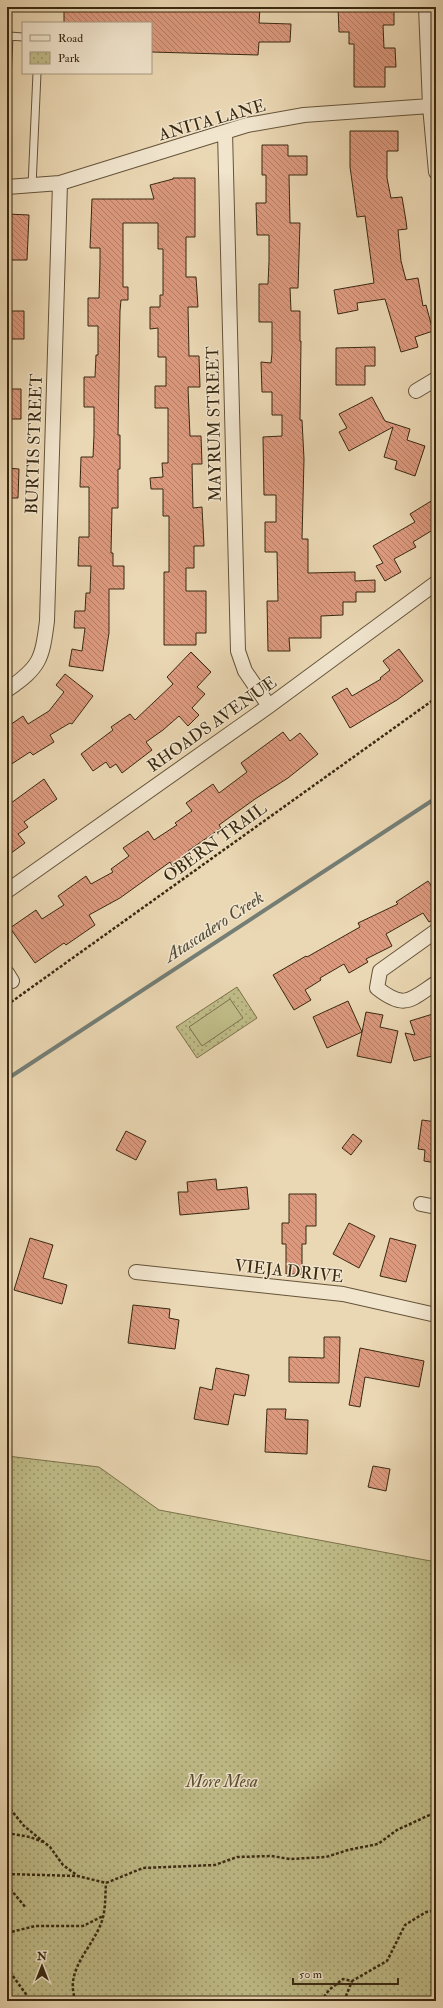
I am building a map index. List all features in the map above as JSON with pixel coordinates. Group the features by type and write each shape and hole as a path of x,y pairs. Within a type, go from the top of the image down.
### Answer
{"street":[{"path":"426,7 430,106 436,172"},
{"name":"ANITA LANE","path":"7,187 60,184 247,125 304,115 430,106"},
{"name":"MAYRUM STREET","path":"225,132 238,651 246,671 269,706"},
{"name":"BURTIS STREET","path":"7,690 24,678 37,665 44,642 47,621 60,184"},
{"path":"416,391 436,379"},
{"name":"RHOADS AVENUE","path":"7,891 269,706 436,584"},
{"path":"436,931 380,971 377,988 391,999 408,1001 436,983"},
{"path":"421,1204 436,1207"},
{"name":"VIEJA DRIVE","path":"136,1272 343,1294 436,1315"}],"lane":[{"path":"7,81 8,33 22,37"},
{"path":"32,186 36,74"}],"path":[{"name":"OBERN TRAIL","path":"7,1005 436,698"},
{"path":"7,1806 24,1826 45,1843 63,1865 78,1876"},
{"path":"7,1874 78,1876 106,1883 142,1868 215,1865 237,1857 271,1856 290,1859 326,1858 348,1850 378,1844 397,1830 436,1812"},
{"path":"7,1833 45,1843"},
{"path":"75,2001 73,1984 74,1978 78,1966 100,1928 103,1916 106,1883"},
{"path":"7,1885 26,1908"},
{"path":"344,2001 352,1981 387,1961 405,1925 426,1912 436,1911"},
{"path":"7,1933 35,1926 83,1926 103,1916"},
{"path":"7,1968 31,2001"},
{"path":"321,2001 329,1990 343,1979 352,1981"}],"green space":[{"path":"237,987 257,1018 197,1058 176,1027"},
{"path":"230,999 243,1018 202,1046 189,1027"},
{"name":"More Mesa","path":"7,1456 99,1467 159,1510 436,1562 436,2001 7,2001"}],"building":[{"path":"64,7 260,8 259,23 291,24 290,42 259,42 258,55 152,52 152,22 64,22"},
{"path":"338,7 394,7 394,25 383,25 384,48 395,48 396,67 385,67 385,87 354,87 354,44 349,44 349,32 339,32"},
{"path":"350,131 398,131 398,151 387,151 387,178 391,198 402,197 407,229 398,230 401,261 406,280 418,278 423,306 426,305 433,331 415,337 418,347 401,352 385,299 357,303 358,310 338,314 334,290 374,283 365,216 357,217 350,167"},
{"path":"262,145 288,145 288,156 307,156 307,175 289,175 290,223 300,223 298,288 290,288 291,311 300,311 300,420 302,420 304,459 302,539 308,539 308,573 355,572 355,581 375,580 375,592 356,592 356,602 343,602 343,615 321,616 321,638 289,638 290,651 268,651 267,601 278,601 277,552 265,552 265,522 276,522 276,495 264,495 263,437 282,436 282,415 272,415 272,392 262,392 261,362 271,363 272,322 259,322 259,284 268,284 269,261 269,235 257,235 256,203 266,203 266,175 262,175"},
{"path":"173,178 195,178 195,237 186,237 186,277 196,277 198,307 188,307 189,356 199,356 200,387 188,387 190,436 201,436 202,464 192,464 193,508 202,507 204,546 194,546 194,568 186,568 186,591 206,591 206,633 196,633 196,645 164,645 164,572 169,572 169,516 163,516 163,489 151,489 150,478 163,477 162,463 168,463 168,408 155,408 155,386 166,386 166,357 158,357 158,328 150,329 150,307 160,307 160,295 163,295 163,249 158,249 158,223 123,223 123,287 128,287 128,300 121,300 120,311 118,435 120,435 120,469 118,469 118,508 112,508 111,553 113,553 113,566 124,566 124,589 109,589 109,633 103,671 69,666 72,649 82,651 85,628 74,628 75,611 85,611 86,593 90,593 91,566 78,566 79,537 89,537 89,487 80,487 81,457 93,457 94,435 94,407 84,407 84,377 95,377 96,355 98,355 98,326 88,326 88,298 99,298 100,248 90,248 92,199 154,199 150,185"},
{"path":"7,214 29,215 27,260 7,260"},
{"path":"7,311 24,311 24,339 7,339"},
{"path":"375,347 375,366 365,366 365,385 336,385 336,348"},
{"path":"7,389 21,389 21,419 7,419"},
{"path":"372,397 385,421 410,429 407,440 425,446 415,476 395,469 397,461 384,457 393,427 349,451 339,432 347,428 339,414"},
{"path":"7,468 19,469 18,498 7,498"},
{"path":"436,498 436,528 413,542 416,547 394,559 401,572 385,581 376,566 383,563 373,546 415,522 410,514"},
{"path":"399,649 423,681 397,700 350,728 332,697 347,688 352,696 381,679 380,678 390,670 383,661"},
{"path":"191,652 211,672 197,687 205,694 192,708 199,715 188,726 179,716 146,742 152,750 122,773 116,764 110,768 106,762 93,771 81,754 113,730 111,727 130,714 135,720 173,684 167,677"},
{"path":"65,674 93,696 72,724 70,723 50,735 54,742 33,755 30,752 7,767 7,727 23,716 28,724 49,711 64,692 56,685"},
{"path":"283,732 290,741 300,733 318,754 288,778 255,799 219,825 221,828 188,851 191,855 173,867 170,862 120,898 89,915 95,925 66,945 64,943 35,963 10,928 36,910 42,919 64,905 58,896 86,876 91,884 113,872 111,869 129,856 123,848 148,831 154,840 177,825 175,823 192,811 186,803 213,784 219,793 247,772 241,763"},
{"path":"44,779 57,799 24,822 28,827 18,834 25,843 7,856 7,806"},
{"path":"428,881 436,892 436,918 429,922 423,913 386,934 392,946 366,959 368,962 349,973 344,964 320,978 321,980 305,990 311,1000 294,1010 273,975 360,927 358,923 398,904 396,902"},
{"path":"348,1001 362,1032 327,1048 313,1017"},
{"path":"366,1012 383,1015 380,1027 398,1031 391,1063 357,1056"},
{"path":"436,1013 436,1055 414,1061 405,1033 415,1035 410,1021"},
{"path":"422,1120 436,1122 436,1163 424,1161 425,1150 418,1149"},
{"path":"126,1131 146,1141 136,1160 116,1150"},
{"path":"353,1134 362,1141 351,1155 342,1148"},
{"path":"216,1179 217,1190 247,1187 249,1209 180,1215 178,1192 188,1192 187,1182"},
{"path":"289,1194 316,1194 316,1226 306,1226 306,1244 302,1244 302,1274 286,1274 286,1244 282,1244 282,1223 289,1223"},
{"path":"349,1223 375,1236 359,1268 333,1254"},
{"path":"30,1238 53,1245 43,1278 67,1285 62,1304 14,1290"},
{"path":"390,1238 416,1245 406,1282 380,1276"},
{"path":"133,1305 170,1309 169,1318 179,1320 175,1349 128,1343"},
{"path":"324,1337 340,1337 339,1383 289,1382 289,1357 324,1358"},
{"path":"360,1348 424,1361 419,1387 365,1377 360,1407 349,1405"},
{"path":"216,1368 249,1375 245,1396 234,1394 228,1425 194,1419 200,1387 212,1390"},
{"path":"267,1409 286,1409 285,1419 308,1420 307,1454 265,1452"},
{"path":"373,1466 390,1469 386,1491 368,1487"}],"waterway":[{"name":"Atascadero Creek","path":"7,1079 436,798"}]}
